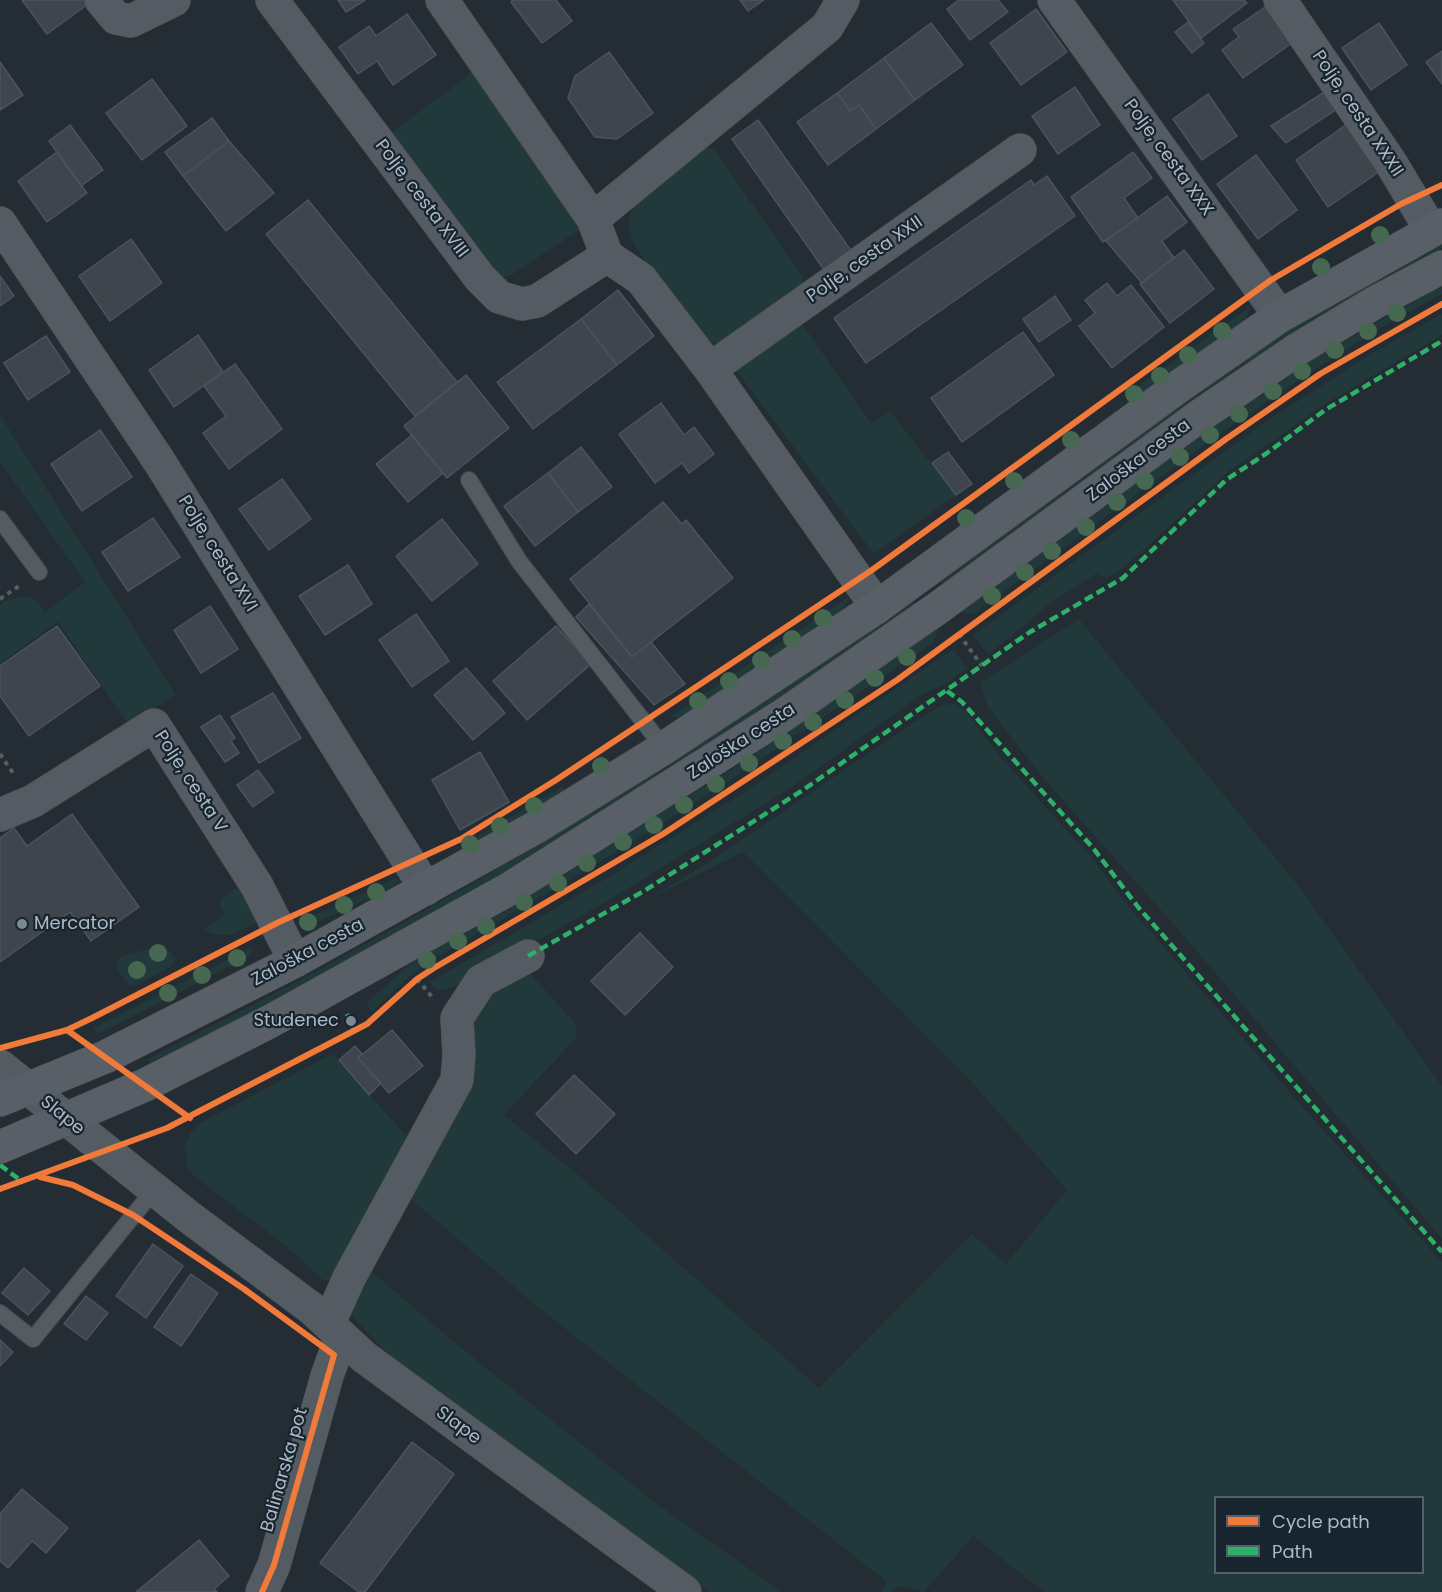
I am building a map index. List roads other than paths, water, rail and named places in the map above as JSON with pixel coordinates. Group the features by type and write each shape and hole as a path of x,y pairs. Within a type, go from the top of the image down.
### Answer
{"main road":[{"name":"Zaloška cesta","path":"14,1094 105,1057 296,961 538,826 664,748 877,607 1178,387 1280,316 1436,227"},
{"name":"Zaloška cesta","path":"0,1147 145,1085 270,1022 509,889 785,714 938,608 1198,417 1298,349 1374,303 1442,267"}],"street":[{"path":"101,0 116,18 131,21 174,0"},
{"name":"Polje, cesta XVIII","path":"272,0 480,278 499,297 522,304 537,301 607,256"},
{"path":"442,0 593,219 607,256 641,279 710,369 877,607"},
{"path":"593,219 827,27 843,0"},
{"name":"Polje, cesta XXX","path":"1054,0 1280,316"},
{"name":"Polje, cesta XXXII","path":"1281,0 1436,227"},
{"name":"Polje, cesta XXII","path":"710,369 1020,150"},
{"name":"Polje, cesta XVI","path":"0,223 159,461 426,889"},
{"name":"Polje, cesta V","path":"0,815 33,801 154,725 257,886 296,961"},
{"name":"Balinarska pot","path":"262,1592 274,1565 327,1376 335,1330 349,1278 457,1080 459,1055 457,1018 481,981 528,956"},
{"name":"Slape","path":"0,1066 14,1094 67,1120 335,1330 364,1357 685,1592"}],"lane":[{"path":"469,480 519,561 664,748"},
{"path":"0,519 39,572"},
{"path":"0,1313 33,1339 154,1190"}],"place":[{"name":"Mercator","path":"22,924"},
{"name":"Studenec","path":"351,1021"}]}
